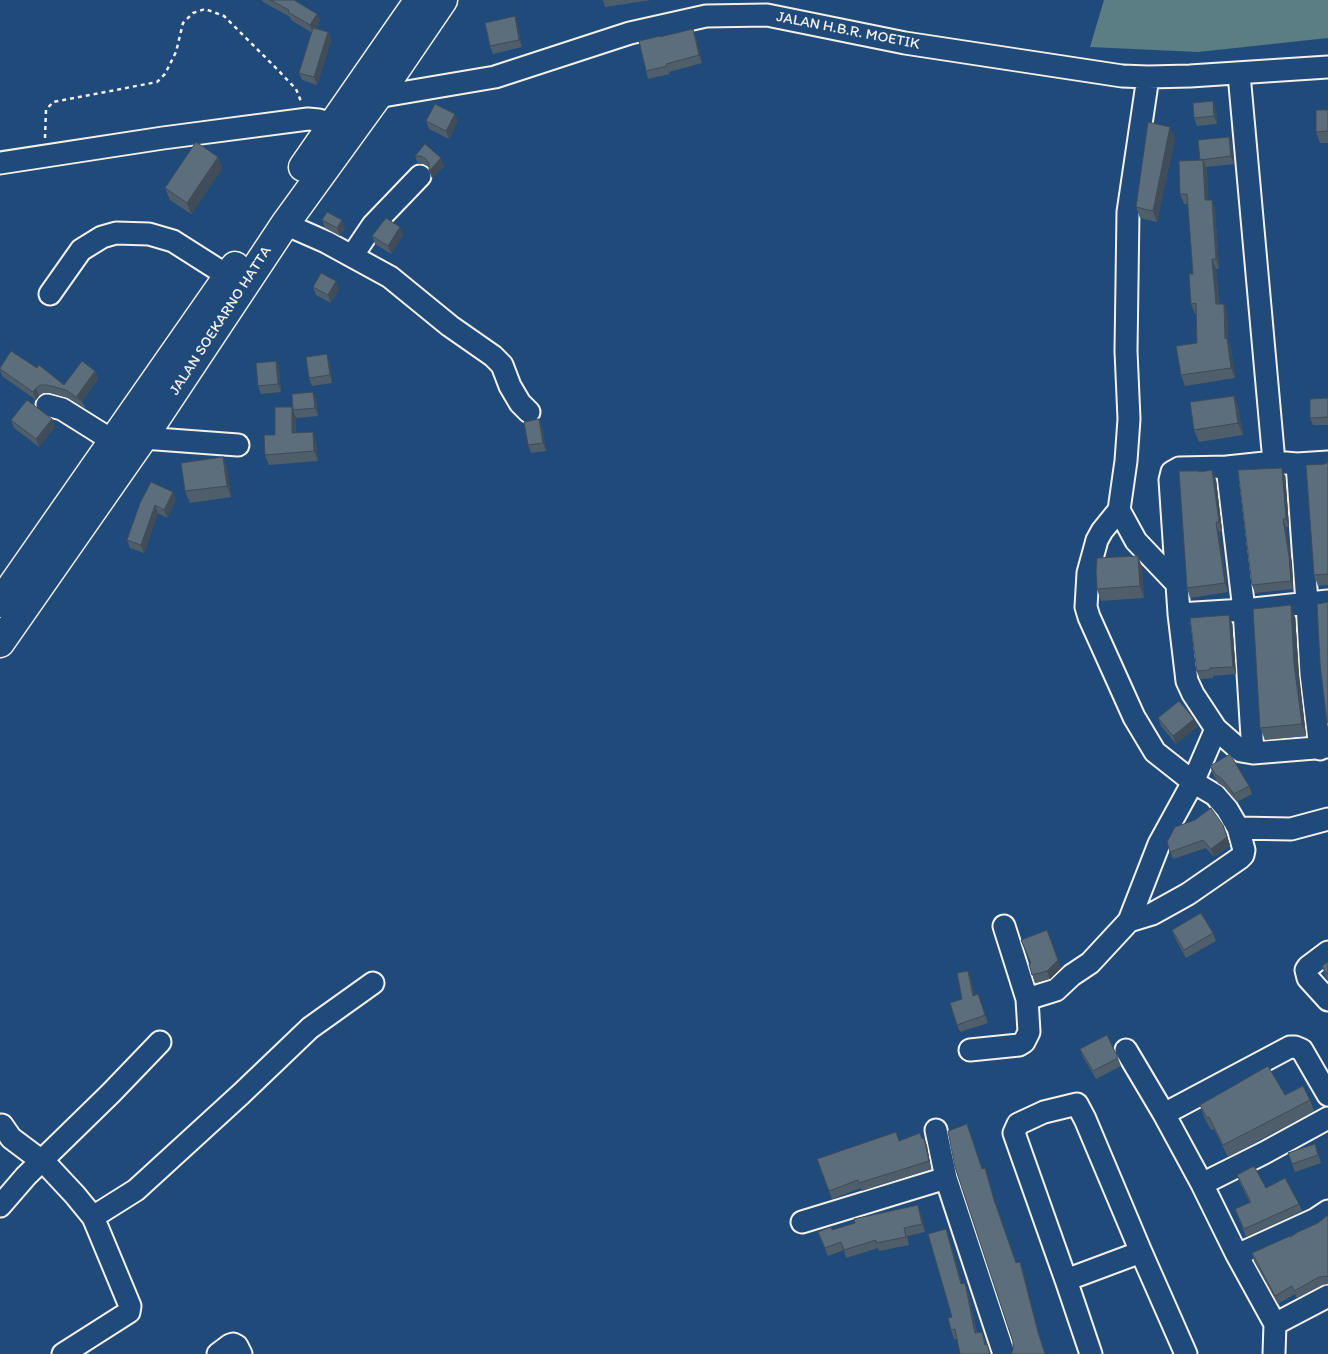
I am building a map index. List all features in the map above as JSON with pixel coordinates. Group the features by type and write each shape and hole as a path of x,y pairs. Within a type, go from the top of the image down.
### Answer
{"highway":[{"name":"JALAN SOEKARNO HATTA","path":"0,603 228,276 320,122 419,0"},
{"name":"JALAN SOEKARNO HATTA","path":"0,643 144,438 285,224 377,97 443,0"}],"street":[{"name":"JALAN H.B.R. MOETIK","path":"377,97 495,77 630,33 706,16 767,14 905,43 1122,76 1148,78 1328,68"},
{"path":"1239,74 1274,462"},
{"path":"1129,921 1152,914 1188,894 1240,858 1244,850 1238,828 1227,809 1215,795 1193,782 1154,752 1134,717 1086,607 1088,574 1102,530 1119,510 1126,461 1129,419 1126,350 1128,212 1148,78"},
{"path":"0,163 173,137 320,122"},
{"path":"352,256 372,225 420,176"},
{"path":"285,224 326,242 390,277 450,326 499,361 514,393 529,412"},
{"path":"50,294 81,250 102,237 116,233 149,234 173,241 228,276"},
{"path":"48,405 62,409 113,441"},
{"path":"144,438 238,446"},
{"path":"1297,464 1318,602 1311,674 1324,748 1247,753 1236,749 1216,729 1193,694 1188,681 1176,583 1170,475 1180,468 1227,467 1274,462 1297,464 1328,462"},
{"path":"1227,467 1244,610 1253,753"},
{"path":"1119,510 1136,541 1176,583"},
{"path":"1179,614 1244,610 1318,602"},
{"path":"1027,999 1056,990 1072,975 1090,963 1129,921 1139,891 1160,844 1193,782 1216,729"},
{"path":"1238,828 1291,828 1328,819"},
{"path":"970,1050 1019,1045 1024,1042 1029,1032 1027,999 1004,926"},
{"path":"1328,952 1306,970 1308,978 1328,1000"},
{"path":"93,1216 136,1190 310,1028 372,983"},
{"path":"0,1206 42,1160 160,1042"},
{"path":"1164,1114 1290,1047 1302,1050 1328,1096"},
{"path":"1126,1050 1164,1114 1202,1184 1237,1255 1276,1324 1274,1354"},
{"path":"1091,1354 1014,1133 1018,1124 1044,1112 1077,1104 1186,1354"},
{"path":"1202,1184 1328,1118"},
{"path":"2,1125 11,1138 42,1160 76,1195 93,1216 130,1306 130,1311 63,1354"},
{"path":"936,1130 946,1178 1004,1354"},
{"path":"802,1222 946,1178"},
{"path":"1237,1255 1328,1211"},
{"path":"1066,1280 1141,1252"},
{"path":"1276,1324 1328,1296"},
{"path":"218,1354 230,1344 237,1346 240,1354"}],"path":[{"path":"44,157 46,110 48,106 53,102 157,82 165,74 176,52 182,22 193,13 205,9 224,16 276,67 320,122"}],"green space":[{"path":"1104,0 1328,0 1328,38 1198,52 1090,47"}],"building":[{"path":"270,0 294,0 317,14 310,25 288,12 289,10"},
{"path":"515,16 519,40 490,46 485,23"},
{"path":"313,28 328,32 314,77 299,73"},
{"path":"693,29 699,55 646,71 639,41"},
{"path":"1213,101 1214,116 1194,118 1193,103"},
{"path":"435,104 455,114 446,131 426,121"},
{"path":"1316,110 1328,110 1328,131 1316,132"},
{"path":"1148,122 1170,127 1153,211 1136,207"},
{"path":"1229,137 1231,156 1200,160 1198,140"},
{"path":"196,142 218,157 187,203 165,188"},
{"path":"425,144 441,158 429,171 429,164 426,159 421,156 415,156"},
{"path":"1203,160 1205,200 1212,200 1216,259 1212,259 1216,304 1224,304 1225,339 1227,338 1231,368 1181,375 1176,346 1197,343 1196,303 1191,304 1189,274 1193,274 1187,194 1180,194 1179,161"},
{"path":"327,212 342,220 337,228 322,220"},
{"path":"386,218 400,227 388,246 372,236"},
{"path":"321,273 336,281 328,295 313,287"},
{"path":"11,351 37,368 39,365 64,385 82,361 95,371 77,396 83,402 66,390 47,385 40,385 33,392 0,369"},
{"path":"327,354 330,375 309,378 306,357"},
{"path":"276,361 278,384 258,386 256,363"},
{"path":"313,392 315,408 293,410 292,394"},
{"path":"1234,396 1238,423 1194,430 1190,402"},
{"path":"1328,398 1328,417 1310,418 1310,399"},
{"path":"27,400 52,419 36,439 11,420"},
{"path":"275,407 292,407 292,433 313,432 314,451 265,455 264,435 275,435"},
{"path":"539,419 543,443 528,445 524,422"},
{"path":"223,457 227,486 185,491 181,463"},
{"path":"1328,462 1328,574 1314,575 1306,465 1325,464"},
{"path":"1282,468 1286,519 1283,519 1291,581 1252,585 1238,470"},
{"path":"1212,470 1219,522 1216,522 1225,583 1187,588 1179,471 1199,472"},
{"path":"151,482 173,492 164,510 155,505 141,545 127,540 140,503"},
{"path":"1138,556 1140,586 1097,589 1097,558"},
{"path":"1328,602 1327,723 1320,663 1317,604"},
{"path":"1291,605 1294,664 1302,724 1260,728 1253,609"},
{"path":"1229,615 1233,667 1210,668 1210,670 1197,671 1190,618"},
{"path":"1179,701 1194,719 1173,736 1158,718"},
{"path":"1230,754 1249,786 1234,794 1210,766"},
{"path":"1211,808 1223,825 1227,837 1211,849 1203,840 1170,852 1167,842 1175,827 1195,820"},
{"path":"1201,913 1213,933 1184,950 1172,930"},
{"path":"1047,930 1058,960 1047,971 1032,975 1029,964 1031,963 1021,940"},
{"path":"1328,962 1328,975 1322,966"},
{"path":"968,971 973,996 978,994 985,1015 957,1025 950,1003 962,999 957,973"},
{"path":"1107,1035 1118,1058 1093,1071 1080,1049"},
{"path":"1268,1066 1285,1095 1303,1086 1310,1100 1223,1145 1209,1117 1207,1118 1200,1105"},
{"path":"967,1124 982,1169 985,1168 1016,1263 1020,1262 1045,1354 1011,1354 1013,1342 955,1167 948,1131"},
{"path":"896,1132 899,1141 920,1133 922,1139 924,1138 929,1161 859,1183 858,1180 829,1191 817,1159"},
{"path":"1315,1144 1318,1155 1292,1164 1288,1153"},
{"path":"1254,1166 1266,1188 1285,1178 1299,1204 1244,1229 1235,1209 1251,1202 1237,1175"},
{"path":"918,1205 922,1224 904,1228 906,1237 876,1243 876,1240 844,1250 841,1242 825,1248 818,1232 831,1227 832,1230 855,1223 854,1219"},
{"path":"1328,1215 1328,1276 1319,1277 1294,1291 1292,1286 1275,1296 1252,1253 1318,1223"},
{"path":"946,1229 961,1284 965,1283 975,1333 982,1332 985,1345 987,1344 990,1354 960,1354 955,1329 951,1330 948,1318 952,1317 928,1234"}]}
